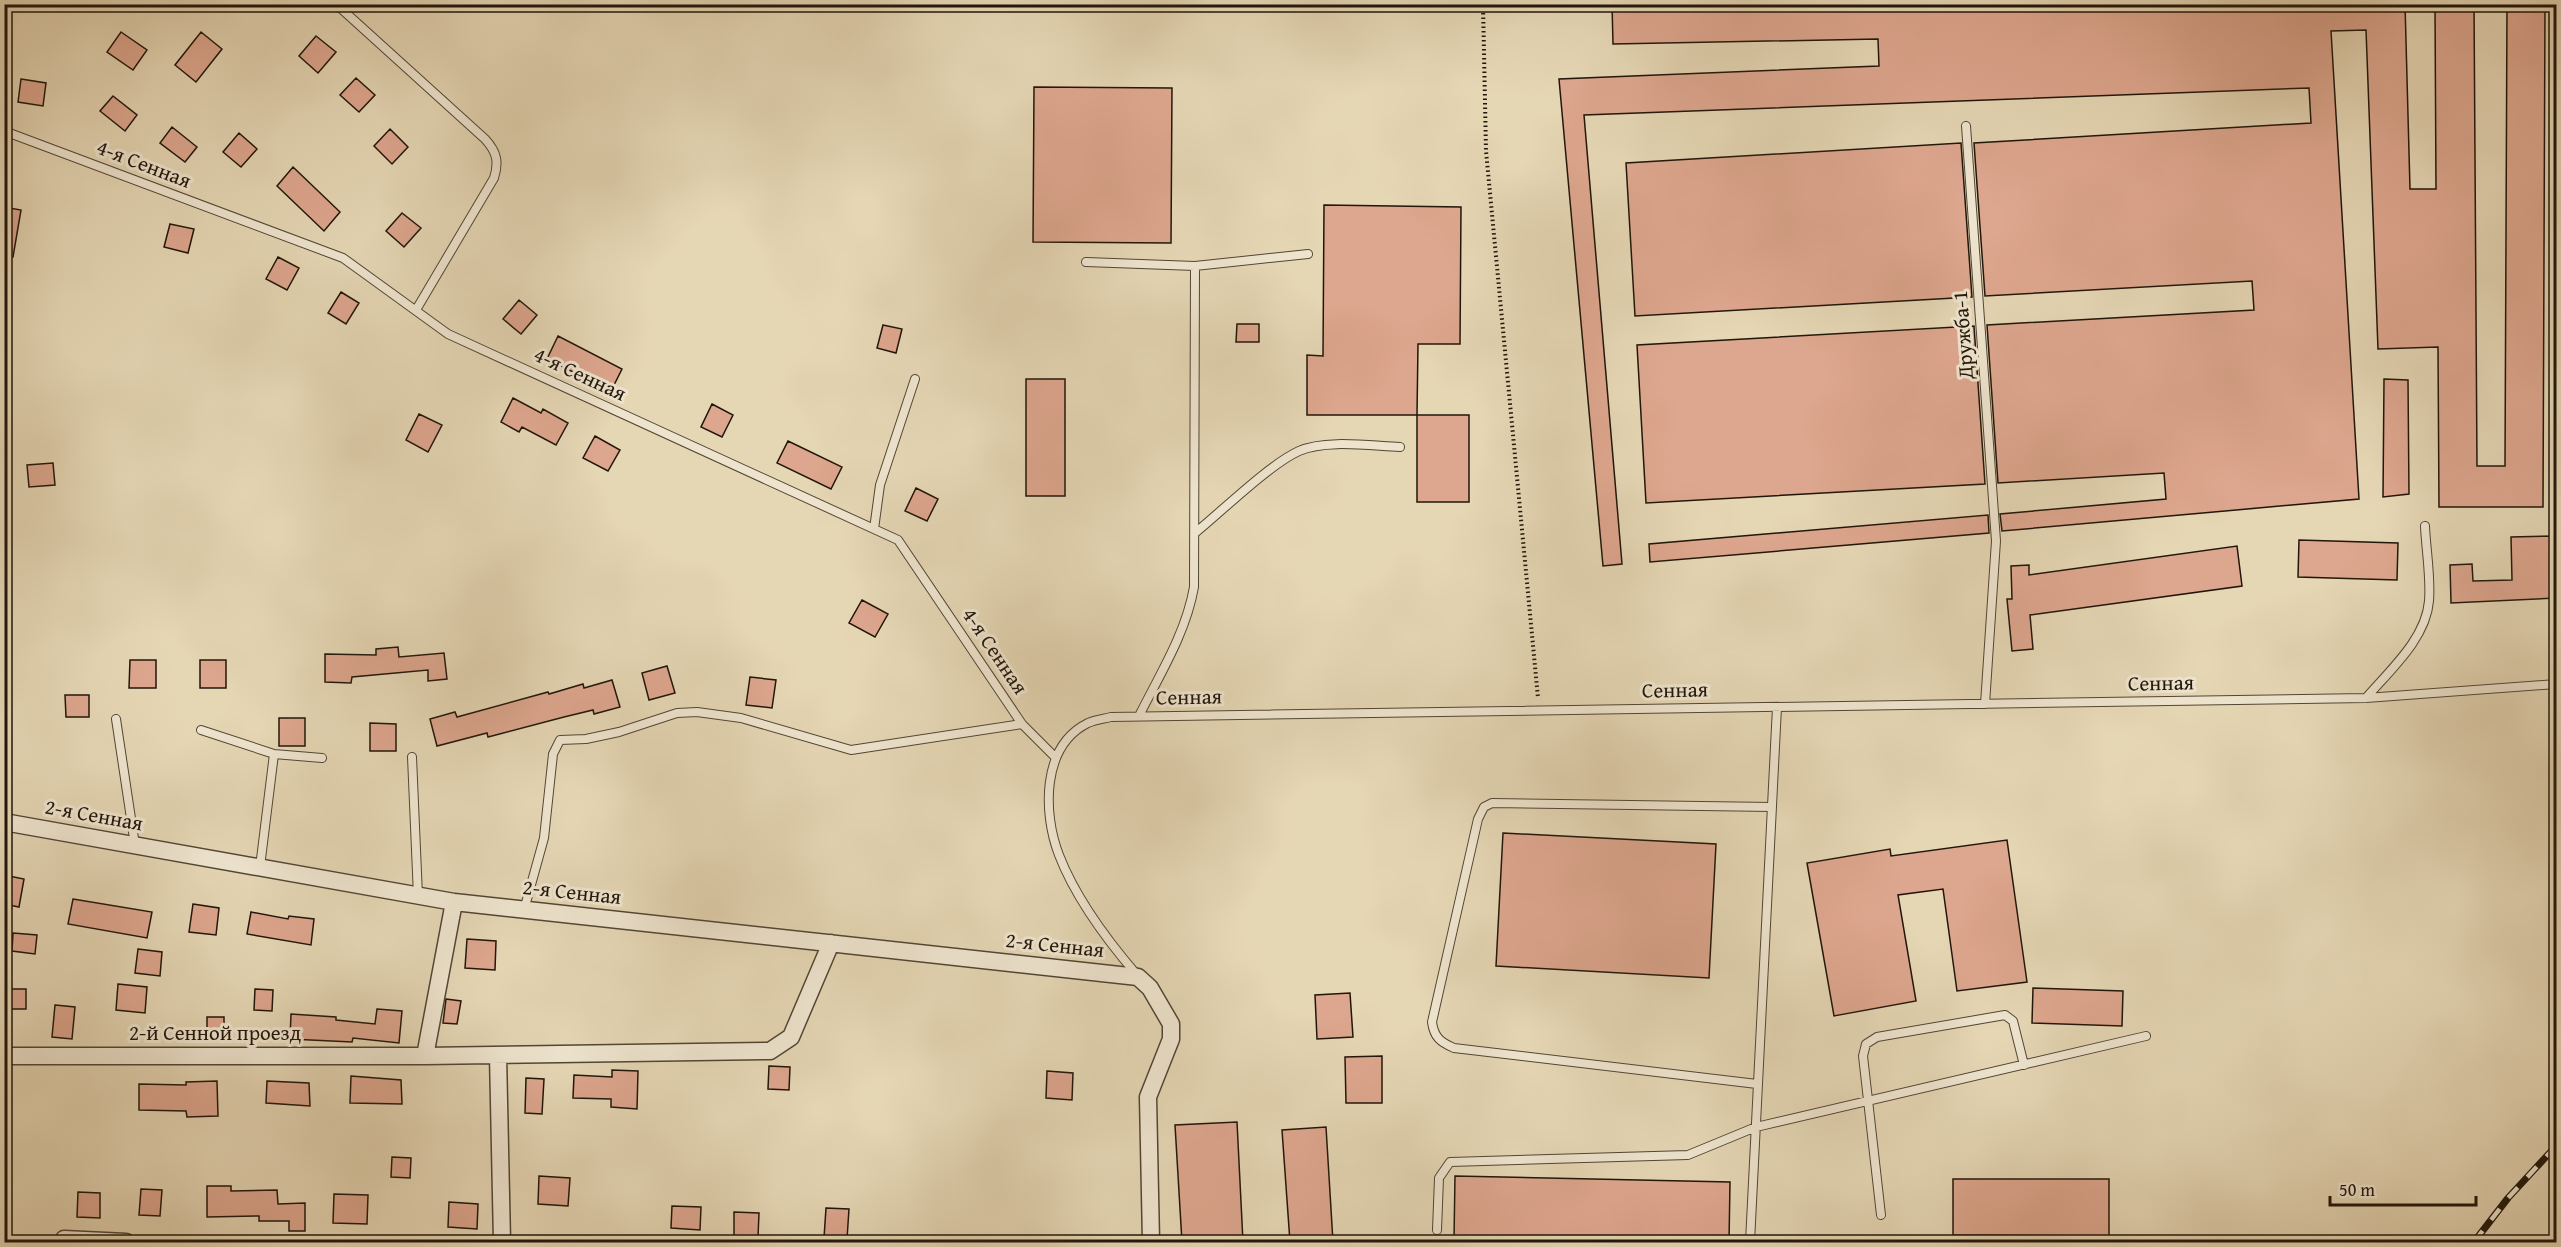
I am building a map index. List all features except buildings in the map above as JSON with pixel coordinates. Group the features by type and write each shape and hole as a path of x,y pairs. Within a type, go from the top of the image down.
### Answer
{"street":[{"name":"2-я Сенная","path":"4,822 454,902 1138,977"},
{"path":"425,1056 454,902"},
{"name":"2-й Сенной проезд","path":"4,1056 759,1053 779,1047 791,1037 831,943"},
{"path":"1138,977 1150,988 1171,1024 1171,1039 1148,1097 1151,1242"},
{"path":"498,1055 502,1242"},
{"path":"63,1239 126,1242"}],"lane":[{"path":"336,4 486,139 496,154 498,166 494,177 416,310"},
{"name":"Дружба-1","path":"1966,126 1996,542 1986,704"},
{"name":"4-я Сенная","path":"4,131 343,258 448,334 898,540 1022,724 1056,758"},
{"path":"1086,262 1195,266 1308,254"},
{"path":"1139,716 1190,609 1194,587 1195,266"},
{"path":"874,529 880,485 915,379"},
{"path":"1195,534 1281,462 1300,450 1322,446 1400,447"},
{"path":"2366,698 2413,641 2423,623 2429,602 2425,526"},
{"name":"Сенная","path":"1138,977 1084,905 1059,855 1048,808 1048,785 1056,758 1087,724 1110,717 2366,698 2556,684"},
{"path":"1750,1242 1777,707"},
{"path":"524,910 544,837 553,754 560,740 586,739 619,732 677,713 698,712 741,718 851,750 1022,724"},
{"path":"116,719 135,845"},
{"path":"201,730 274,754 322,758"},
{"path":"260,867 274,754"},
{"path":"412,757 418,896"},
{"path":"1757,1084 1454,1048 1443,1043 1434,1034 1432,1022 1478,819 1484,807 1498,802 1772,807"},
{"path":"1881,1215 1864,1049 1866,1044 1877,1038 2005,1015 2013,1021 2024,1065"},
{"path":"1437,1230 1439,1178 1450,1162 1688,1155 1756,1127 2146,1036"}],"path":[{"path":"1483,4 1486,151 1539,710"}],"railway":[{"path":"2474,1242 2508,1198 2556,1146"}]}
